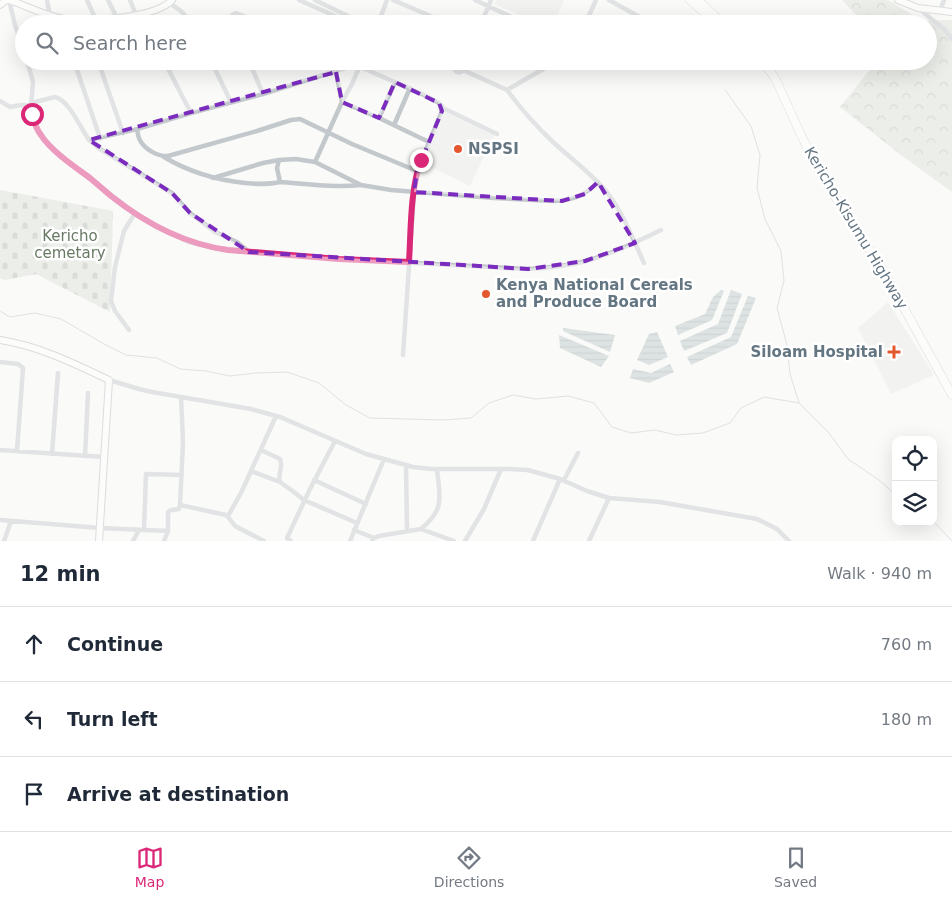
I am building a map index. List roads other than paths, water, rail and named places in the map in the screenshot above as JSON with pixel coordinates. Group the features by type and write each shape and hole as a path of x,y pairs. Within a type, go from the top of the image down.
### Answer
{"highway":[{"path":"690,0 707,15"},
{"path":"698,0 714,15"},
{"name":"Kericho-Kisumu Highway","path":"769,70 776,80 820,175 883,270 952,395"}],"street":[{"path":"0,5 5,0 9,0 50,15"},
{"path":"9,0 15,25"},
{"path":"47,0 50,15"},
{"path":"87,0 94,15"},
{"path":"108,0 116,15"},
{"path":"130,0 139,14"},
{"path":"299,0 334,15"},
{"path":"313,6 315,0 346,15"},
{"path":"381,15 387,0"},
{"path":"393,0 428,15"},
{"path":"475,0 508,15"},
{"path":"485,15 492,0"},
{"path":"589,15 596,0"},
{"path":"609,0 636,15"},
{"path":"898,0 918,8 952,12"},
{"path":"934,15 944,0"},
{"path":"134,15 161,8 171,1 184,15"},
{"path":"918,8 927,15"},
{"path":"937,23 946,30 952,39"},
{"path":"30,70 33,82 31,105 36,127 44,140 67,161 135,213 156,226 189,242 215,248 250,252 339,259 528,269 585,261 661,230"},
{"path":"77,70 100,138"},
{"path":"101,70 124,133"},
{"path":"169,70 191,113"},
{"path":"215,70 231,102"},
{"path":"253,70 263,94"},
{"path":"89,140 124,133 343,70"},
{"path":"315,162 352,84 357,70"},
{"path":"367,70 410,88 441,104 443,108 497,134"},
{"path":"471,70 508,90 541,131 598,182 617,208 644,264"},
{"path":"508,90 542,70"},
{"path":"336,72 342,102"},
{"path":"379,118 395,82"},
{"path":"394,125 410,88"},
{"path":"0,101 10,107 31,105 55,97 58,98 72,112 89,140 100,149 172,194 190,213 218,233 237,242 250,252"},
{"path":"342,102 429,142"},
{"path":"403,355 417,171 443,108"},
{"path":"163,156 174,155 296,119 417,171"},
{"path":"137,129 139,138 149,150 190,170 213,178 260,185 280,182 342,187 361,185"},
{"path":"213,178 270,161 296,159 315,162 361,185 379,189 414,192 562,201 585,194 598,182"},
{"path":"279,160 277,168 280,182"},
{"path":"129,330 115,311 111,301 115,268 124,231 135,213"},
{"path":"0,340 23,344 48,352 109,380 139,389 251,409 276,416 384,460 438,470 528,470 562,480 609,498 660,502 757,519 777,529 788,541"},
{"path":"0,362 18,364 23,368 17,451"},
{"path":"52,454 58,374"},
{"path":"99,541 109,380"},
{"path":"85,456 88,393"},
{"path":"164,541 168,531 168,512 178,509 180,505 183,442 181,397"},
{"path":"228,516 241,493 276,416"},
{"path":"286,540 304,500 335,441"},
{"path":"0,450 104,457"},
{"path":"260,450 280,459 282,463 278,478 280,482"},
{"path":"533,541 562,480 578,453"},
{"path":"350,541 384,460"},
{"path":"406,465 407,531"},
{"path":"466,541 484,509 500,469"},
{"path":"421,529 432,518 438,507 440,499 438,470"},
{"path":"251,471 280,482 304,500 357,522"},
{"path":"133,541 142,530 146,474 182,475"},
{"path":"314,480 366,504"},
{"path":"589,541 609,498"},
{"path":"180,505 228,516 235,526 264,541"},
{"path":"0,520 168,531"},
{"path":"4,541 11,521"},
{"path":"354,530 373,540 379,536 421,529 454,541"}],"waterway":[{"path":"725,90 751,126 760,155 757,188 765,219 781,251 784,281 777,308 787,345 790,374 799,403 829,433 848,459 879,480 892,491"},
{"path":"0,311 10,317 35,313 61,319 126,355 157,358 180,369 206,371 230,376 287,372 319,383 346,405 370,418 444,420 471,418 489,403 513,395 536,399 568,396 594,403 612,427 631,433 655,430 676,435 703,433 730,423 741,408 764,397 799,403"},
{"path":"937,525 952,541"}],"place":[{"name":"NSPSI","path":"458,149"},
{"name":"Kenya National Cereals and Produce Board","path":"486,294"},
{"name":"Siloam Hospital","path":"894,352"}],"park label":[{"name":"Kericho cemetary","path":"70,244"}]}
